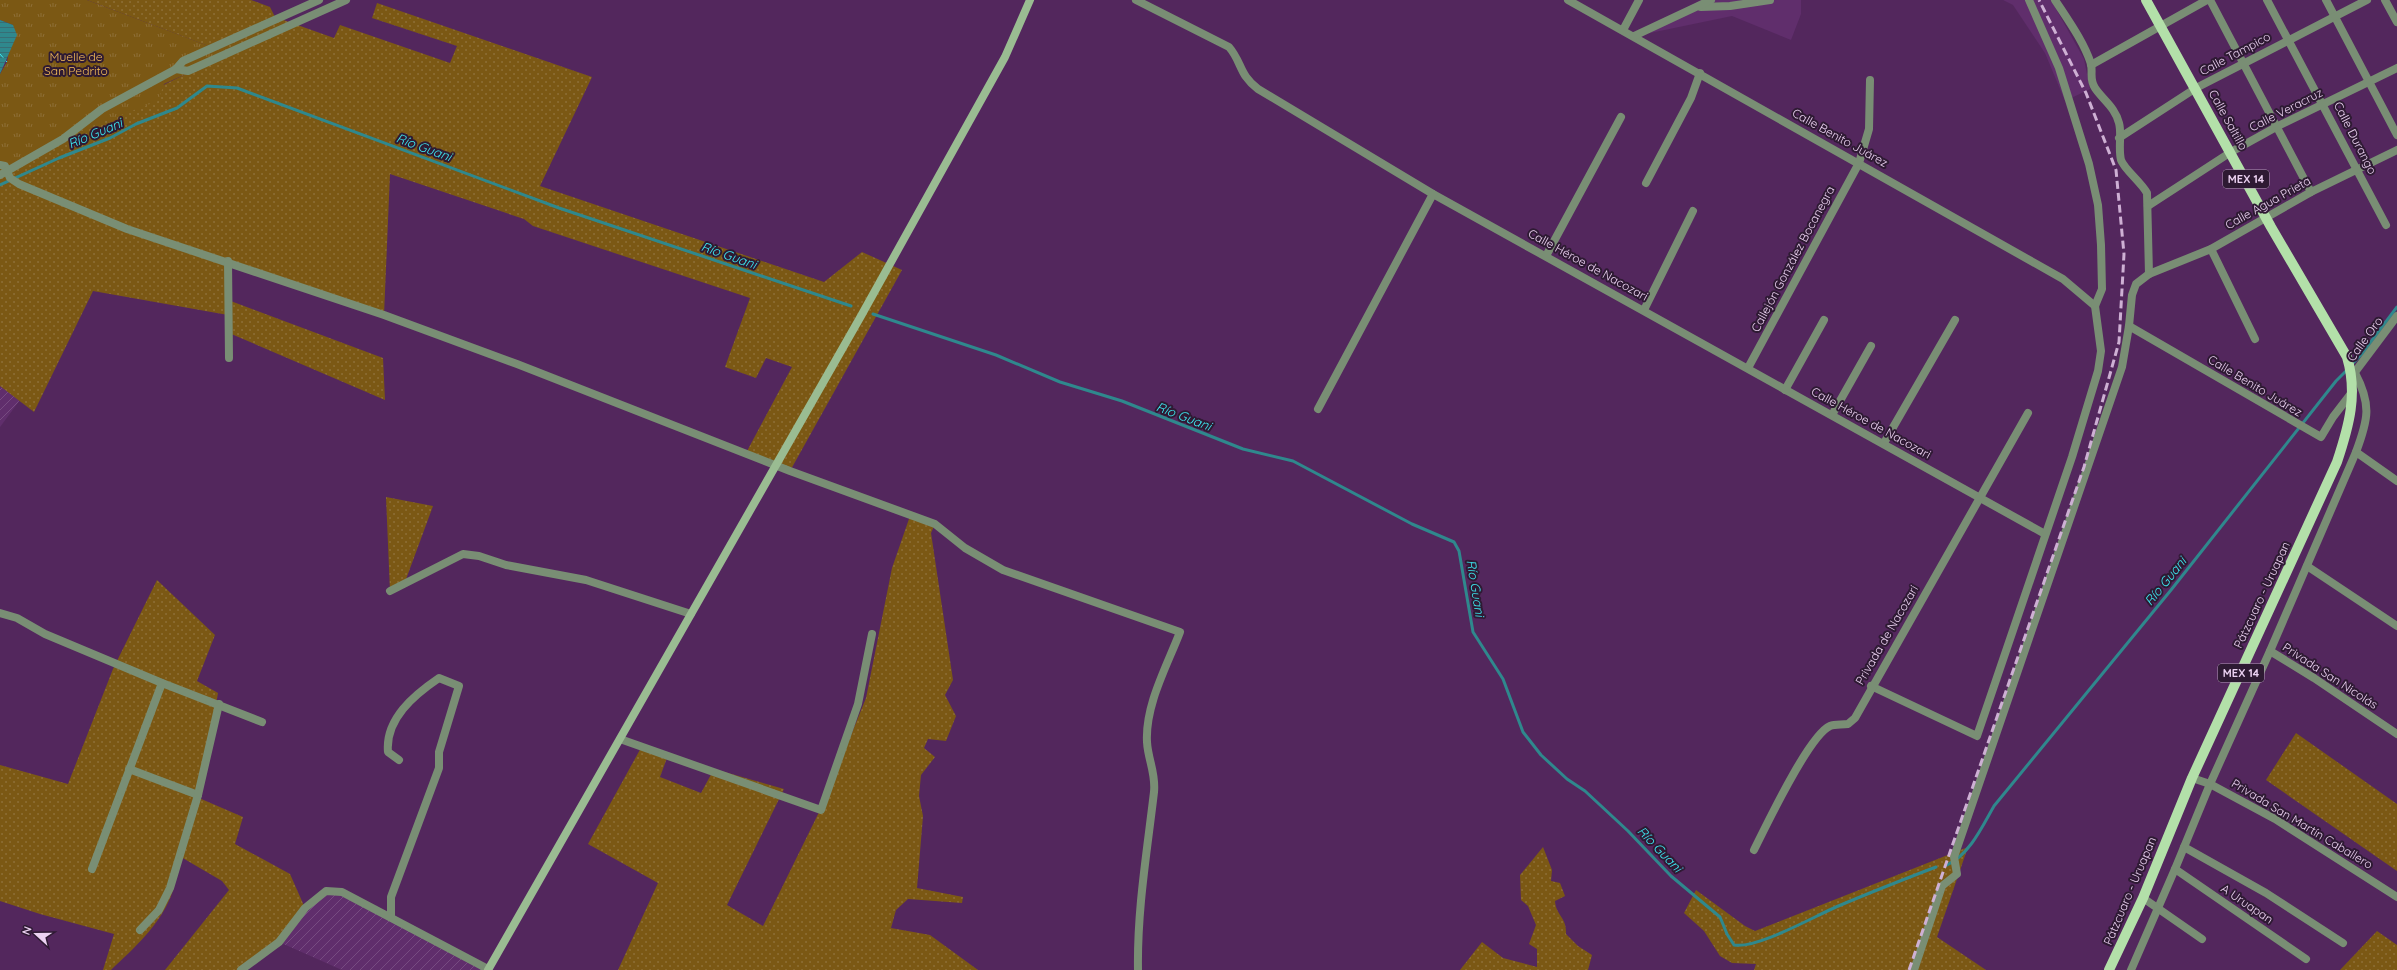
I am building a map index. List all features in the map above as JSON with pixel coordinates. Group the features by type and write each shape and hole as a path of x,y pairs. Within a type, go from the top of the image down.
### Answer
{"main road":[{"path":"488,969 776,465 1005,58 1030,0"},
{"name":"Calle Saltillo","path":"2146,0 2232,152 2266,218 2347,357"},
{"name":"Pátzcuaro - Uruapan","path":"2109,970 2143,898 2192,778 2337,462 2348,429 2353,391 2353,373 2347,357"}],"street":[{"path":"5,175 63,139 102,109 176,69 183,61 319,0"},
{"name":"Calle Benito Juárez","path":"1568,0 1700,73 2063,279 2095,306"},
{"path":"1623,30 1639,0"},
{"path":"1634,36 1712,0"},
{"path":"1698,7 1730,6 1770,0"},
{"path":"1871,686 1977,736 2072,457 2098,371 2101,351 2095,306 2102,289 2102,245 2098,205 2089,164 2059,68 2029,0"},
{"path":"1914,970 1942,886 1955,877 1957,869 1954,857 2122,368 2129,326 2132,295 2136,284 2149,274 2147,193 2141,181 2129,172 2121,161 2119,124 2113,108 2095,88 2090,78 2091,65 2071,25 2055,0"},
{"path":"2091,65 2208,0 2278,126 2311,192"},
{"name":"Calle Durango","path":"2267,0 2324,104 2386,225"},
{"path":"2326,0 2397,135"},
{"name":"Calle Tampico","path":"2119,138 2196,88 2334,15 2367,0"},
{"path":"2385,0 2397,22"},
{"path":"176,69 188,71 342,1"},
{"name":"Calle Héroe de Nacozari","path":"1140,1 1229,47 1235,54 1244,76 1258,89 1432,194 1644,310 1785,390 1884,443 2045,534"},
{"name":"Calle Veracruz","path":"2148,206 2232,152 2278,126 2369,83 2397,68"},
{"path":"1646,183 1691,98 1700,73"},
{"name":"Callejón González Bocanegra","path":"1748,368 1859,163 1869,128 1870,80"},
{"path":"1546,256 1621,117"},
{"name":"Calle Agua Prieta","path":"2149,274 2211,249 2311,192 2397,150"},
{"path":"0,164 5,166 5,175"},
{"path":"5,175 18,184 127,228 517,364 776,465 936,524 965,548 1003,570 1180,632 1157,691 1148,722 1147,742 1155,775 1138,919 1138,970"},
{"path":"1318,409 1432,194"},
{"path":"1644,310 1693,211"},
{"path":"2211,249 2255,339"},
{"path":"228,262 229,358"},
{"name":"Calle Oro","path":"2353,373 2397,316"},
{"path":"1785,390 1824,320"},
{"path":"1884,443 1955,320"},
{"name":"Calle Benito Juárez","path":"2129,326 2296,424 2321,437 2333,417 2353,391"},
{"path":"1832,415 1870,346"},
{"path":"2130,970 2158,909 2210,784 2270,651 2356,452 2366,425 2367,408 2365,394 2353,373"},
{"name":"Privada de Nacozari","path":"1754,850 1790,780 1818,735 1831,725 1848,724 1855,718 1871,686 2028,412"},
{"path":"2356,452 2397,481"},
{"path":"390,590 463,554 479,556 506,565 586,580 691,614"},
{"path":"2307,566 2397,626"},
{"path":"0,613 16,618 45,634 162,683 262,722"},
{"path":"620,739 821,810 858,704 872,634"},
{"name":"Privada San Nicolás","path":"2270,651 2314,678 2397,734"},
{"path":"391,917 391,898 439,768 439,752 459,686 439,678 405,707 392,724 387,738 388,752 399,760"},
{"path":"92,869 162,683"},
{"path":"140,930 159,910 170,888 198,795 219,704"},
{"path":"129,769 198,795"},
{"name":"Privada San Martín Caballero","path":"2192,778 2210,784 2275,819 2397,897"},
{"path":"2184,847 2266,893 2343,943"},
{"name":"A Uruapan","path":"2175,869 2306,959"},
{"path":"241,970 279,942 305,908 326,891 342,892 488,969"},
{"path":"2143,898 2202,940"}],"shaded area":[{"path":"1701,0 1801,0 1801,14 1791,40 1732,16 1650,33 1674,14"},
{"path":"2003,0 2051,0 2084,59 2090,89 2065,101 2045,53 2013,5"},
{"path":"0,20 13,25 17,35 0,74"},
{"path":"0,386 20,400 0,427"},
{"path":"326,891 342,892 488,970 342,970 279,942"}],"green space":[{"name":"Muelle de San Pedrito","path":"0,0 87,0 230,54 164,84 158,101 60,138 5,166 0,165 0,74 7,62 13,25 0,20"},
{"path":"87,0 251,0 270,7 275,17 334,38 340,25 450,63 457,46 372,18 377,3 592,77 540,186 824,282 862,252 902,270 790,471 746,453 792,367 766,358 756,378 725,367 750,298 533,226 524,219 390,174 384,315 228,262 228,300 383,358 385,400 229,333 228,315 93,291 34,412 0,386 0,165 194,70 211,47"},
{"path":"386,497 433,506 405,582 390,591"},
{"path":"910,516 935,524 931,533 953,680 945,695 956,716 946,741 928,739 924,748 935,757 921,775 919,796 923,816 917,888 963,897 962,903 908,899 896,910 891,928 930,935 978,970 618,970 658,883 588,844 642,746 667,758 660,777 701,793 714,769 784,789 727,905 763,926 824,802 866,698 892,568"},
{"path":"157,580 215,635 197,681 218,693 199,798 243,817 235,844 290,874 305,908 279,942 241,970 165,970 229,890 222,881 181,857 173,891 160,917 145,936 111,970 103,970 114,934 40,914 0,901 0,765 68,784 113,669"},
{"path":"2296,733 2397,804 2397,871 2266,780"},
{"path":"1543,847 1552,870 1551,881 1560,883 1565,896 1555,901 1557,910 1565,924 1566,934 1578,946 1592,955 1588,970 1460,970 1482,942 1503,958 1537,967 1537,949 1529,944 1536,925 1528,906 1521,900 1520,875"},
{"path":"1968,847 1937,937 1986,970 1754,970 1756,964 1732,963 1720,956 1704,931 1684,913 1696,890 1745,926 1755,931"},
{"path":"2377,931 2397,945 2397,970 2340,970"}],"waterway":[{"name":"Río Guani","path":"0,185 59,158 110,138 136,124 177,108 207,86 237,88 559,208 851,306"},
{"name":"Río Guani","path":"2351,365 2361,355 2397,307"},
{"name":"Río Guani","path":"873,314 996,355 1060,382 1122,401 1243,449 1293,461 1412,524 1454,542 1459,551 1473,632 1503,679 1523,732 1541,755 1567,779 1585,791 1628,831 1671,876 1720,917 1727,934 1734,945 1744,945 1770,937 1836,907 1936,867"},
{"name":"Río Guani","path":"1947,865 1969,847 1994,806 2171,590 2336,381 2348,369"}],"ferry route":[{"path":"0,54 7,62"}],"railway":[{"path":"1909,970 2084,467 2119,342 2124,254 2116,170 2086,93 2039,0"}]}
